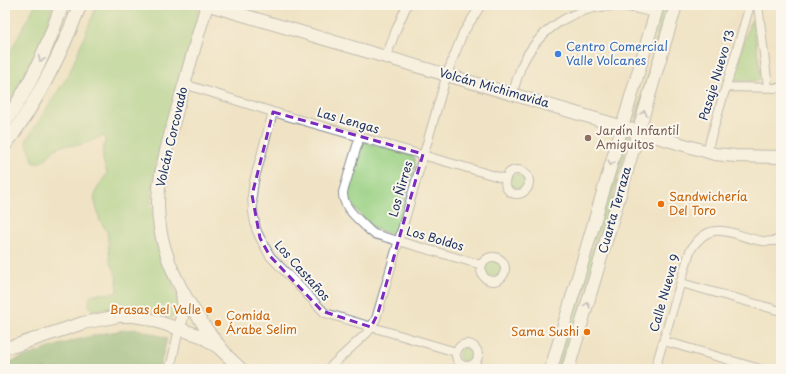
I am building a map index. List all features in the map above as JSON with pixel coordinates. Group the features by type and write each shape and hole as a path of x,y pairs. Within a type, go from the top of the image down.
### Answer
{"main road":[{"path":"5,122 39,64 62,5"},
{"path":"5,145 25,116 47,79 80,5"},
{"path":"73,23 84,5"}],"street":[{"name":"Volcán Michimavida","path":"208,5 707,151 730,156 781,157"},
{"name":"Volcán Corcovado","path":"208,5 184,84 164,158 158,203 164,247 175,276 182,291 207,330 226,354"},
{"path":"386,57 407,5"},
{"name":"Cuarta Terraza","path":"568,369 676,5"},
{"name":"Pasaje Nuevo 13","path":"707,151 750,5"},
{"path":"758,5 768,87"},
{"name":"Los Ñirres","path":"328,369 371,327 378,313 447,74 463,33 477,6"},
{"path":"512,93 521,67 534,46 548,30 561,20 579,11 597,7 608,6 656,9"},
{"name":"Cuarta Terraza","path":"551,369 656,9"},
{"name":"Las Lengas","path":"184,84 273,112 506,179"},
{"path":"726,87 781,88"},
{"name":"Los Castaños","path":"273,112 254,180 252,195 254,220 260,238 270,256 322,311 330,315 456,352"},
{"name":"Los Boldos","path":"360,136 343,192 344,202 372,232 482,265"},
{"name":"Calle Nueva 9","path":"655,369 690,251 699,239 710,233 725,231 764,242 781,240"},
{"path":"680,283 781,311"},
{"name":"Volcán Corcovado","path":"170,369 184,308 182,291"},
{"path":"5,347 14,346 83,323 119,316 140,317 204,338 226,354 241,369"},
{"path":"664,340 760,369"}],"highlighted area":[{"path":"273,112 423,154 378,313 371,327 322,311 270,256 260,238 252,195"}],"green space":[{"path":"35,5 53,5 44,35 33,60 5,109 5,62"},
{"path":"97,5 193,5 198,8 181,81 159,153 151,201 157,244 178,298 178,311 176,315 171,317 164,317 136,306 125,306 93,312 89,305 90,296 94,294 116,293 118,287 115,271 110,262 107,231 100,221 94,198 97,189 107,173 102,156 105,141 104,136 84,144 59,147 45,160 38,163 34,163 26,141 69,74"},
{"path":"663,5 671,5 636,122 635,120 650,69"},
{"path":"751,20 753,21 761,77 758,81 738,81 733,77"},
{"path":"626,133 630,136 562,369 556,369"},
{"path":"362,141 413,156 415,159 415,165 396,233 394,235 373,228 349,202 346,192"},
{"path":"514,174 520,174 525,179 523,188 520,190 514,190 509,185 509,179"},
{"path":"493,261 500,266 501,269 496,276 493,277 486,272 485,269 490,262"},
{"path":"137,329 167,338 159,369 5,369 5,361 13,361 90,336"},
{"path":"467,347 474,352 475,355 470,362 467,363 460,358 459,355 464,348"}],"place":[{"name":"Centro Comercial Valle Volcanes","path":"558,54"},
{"name":"Jardín Infantil Amiguitos","path":"588,138"},
{"name":"Sandwichería Del Toro","path":"661,204"},
{"name":"Brasas del Valle","path":"209,310"},
{"name":"Comida Árabe Selim","path":"218,323"},
{"name":"Sama Sushi","path":"587,332"}]}
